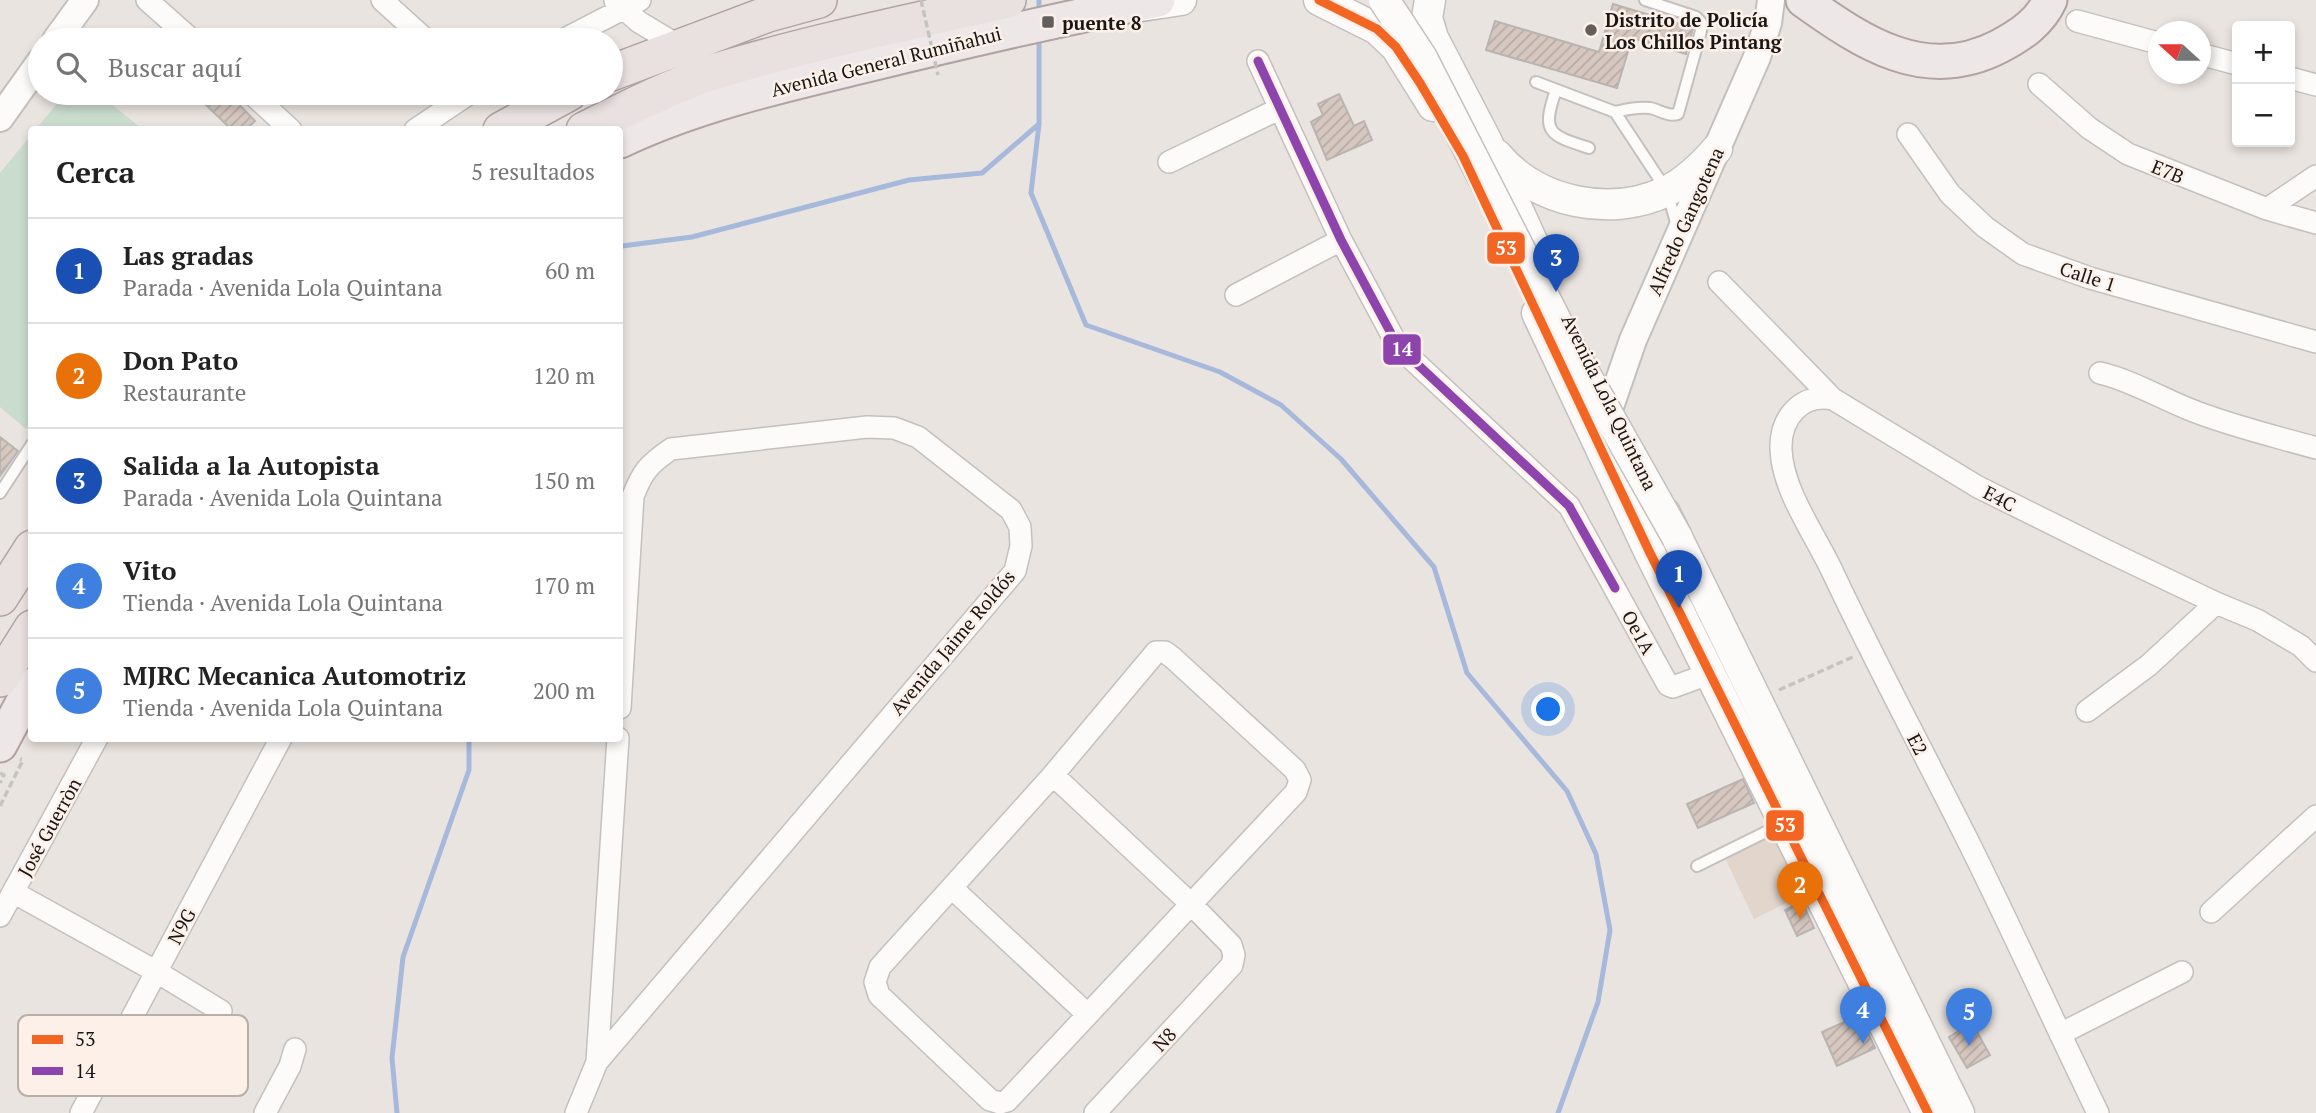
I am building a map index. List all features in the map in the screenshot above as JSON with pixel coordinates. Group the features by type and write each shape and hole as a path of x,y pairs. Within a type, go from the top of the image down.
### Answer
{"highway":[{"path":"623,68 768,13 819,0"},
{"path":"592,126 631,106 714,72 818,44 1040,16"},
{"path":"508,126 547,105"},
{"path":"0,598 28,554"},
{"path":"0,679 28,634"}],"main road":[{"name":"Avenida General Rumiñahui","path":"623,140 661,121 782,85 1040,16 1158,0"},
{"path":"1040,16 1181,0"},
{"name":"Avenida Lola Quintana","path":"1319,0 1377,29 1396,47 1462,156 1649,551 1928,1113"},
{"name":"Avenida Lola Quintana","path":"1384,0 1422,58 1567,342 1677,537"},
{"name":"Avenida Lola Quintana","path":"1430,0 1427,18 1433,38 1486,140 1556,292 1959,1113"},
{"path":"1803,0 1836,24 1883,50 1912,59 1947,62 1989,52 2014,40 2032,25 2050,0"},
{"path":"1486,140 1500,159 1536,187 1558,197 1603,205 1626,203 1667,191 1688,178 1717,149"},
{"path":"6,750 28,695"}],"street":[{"path":"65,28 85,0"},
{"path":"147,0 178,28"},
{"path":"382,0 413,28"},
{"name":"Alfredo Gangotena","path":"1598,443 1633,340 1757,57 1772,0"},
{"path":"583,28 626,3 639,22 679,46"},
{"path":"2077,21 2148,40"},
{"path":"2211,57 2232,63"},
{"name":"Oe1A","path":"1258,61 1341,240 1400,348 1569,506 1668,685 1673,687 1711,673"},
{"path":"0,118 28,79"},
{"path":"2295,79 2316,85"},
{"name":"E7B","path":"2039,84 2090,128 2128,153 2267,209 2316,223"},
{"path":"264,105 287,126"},
{"path":"421,126 452,105"},
{"path":"1169,162 1279,109"},
{"name":"Calle 1","path":"1908,134 1950,194 1984,227 2023,254 2090,278 2316,342"},
{"path":"2267,209 2316,176"},
{"path":"1236,295 1341,240"},
{"name":"E4C","path":"1719,282 1833,399 1978,487 2216,603 2257,620 2301,646 2316,661"},
{"path":"2100,373 2118,377 2143,391 2213,419 2316,448"},
{"name":"E2","path":"1833,399 1806,401 1796,407 1783,432 1781,449 1784,470 1794,497 1969,844 2098,1113"},
{"name":"Avenida Jaime Roldós","path":"576,1113 597,1062 1015,571 1021,546 1020,527 1011,510 918,436 894,428 867,427 671,449 654,460 642,473 633,496 623,659"},
{"path":"2087,711 2149,665 2216,603"},
{"path":"1156,652 1165,652 1173,658 1295,770 1300,780 1296,792 1007,1101 1000,1103 990,1100 879,995 875,982 880,967 952,888 1053,775 1156,652"},
{"name":"José Guerròn","path":"0,916 95,742"},
{"name":"N9G","path":"134,1015 280,742"},
{"name":"Avenida Jaime Roldós","path":"597,1062 618,742"},
{"path":"1053,775 1191,904"},
{"path":"2211,912 2316,816"},
{"path":"952,888 1087,1014"},
{"path":"13,892 221,1011"},
{"name":"N8","path":"1095,1113 1232,965 1234,955 1231,945 1191,904"},
{"path":"2060,1034 2182,972"},
{"path":"265,1113 290,1066 295,1049"},
{"name":"N9G","path":"80,1113 89,1096"}],"lane":[{"path":"1536,82 1615,112 1644,108 1672,116 1678,114 1701,31 1700,22 1696,17 1645,0"},
{"path":"1556,90 1547,121 1550,129 1563,139 1589,148"},
{"path":"1615,112 1667,191 1679,232"},
{"path":"0,492 28,450"},
{"path":"1697,866 1785,823"}],"path":[{"path":"921,0 938,75"},
{"path":"1758,699 1869,650"},
{"path":"0,806 23,760 6,750"},
{"path":"0,773 4,775 0,783"}],"shaded area":[{"path":"1776,831 1806,893 1754,919 1724,856"}],"green space":[{"path":"56,105 113,105 138,126 38,126"},
{"path":"28,139 26,429 0,407 0,173"}],"building":[{"path":"1613,4 1693,28 1686,54 1632,38 1617,88 1486,50 1495,21 1599,52"},
{"path":"1339,94 1354,126 1364,121 1372,140 1327,160 1311,122 1323,115 1318,104"},
{"path":"206,105 240,105 255,121 249,126 228,126"},
{"path":"0,437 18,451 0,476"},
{"path":"1743,779 1754,803 1698,828 1687,804"},
{"path":"1802,902 1814,928 1797,936 1785,910"},
{"path":"1860,1015 1875,1048 1837,1066 1822,1032"},
{"path":"1972,1023 1990,1055 1967,1068 1949,1037"}],"waterway":[{"path":"1039,0 1039,12"},
{"path":"1039,36 1039,124 1031,193 1086,325 1220,372 1281,405 1341,459 1434,567 1467,673 1567,791 1596,854 1610,930 1598,1002 1558,1113"},
{"path":"623,246 692,237 909,180 982,173 1039,124"},
{"path":"397,1113 392,1058 403,957 469,770 469,742"}],"transit line":[{"name":"53","path":"1319,0 1377,29 1396,47 1463,156 1649,551 1928,1113"},
{"name":"14","path":"1258,61 1341,240 1400,348 1569,506 1615,588"}],"place":[{"name":"puente 8","path":"1048,22"},
{"name":"Distrito de Policía Los Chillos Pintang","path":"1591,30"},
{"name":"Salida a la Autopista","path":"1556,292"},
{"name":"Las gradas","path":"1679,608"},
{"name":"Don Pato","path":"1800,919"},
{"name":"Vito","path":"1863,1044"},
{"name":"MJRC Mecanica Automotriz","path":"1969,1046"}]}
